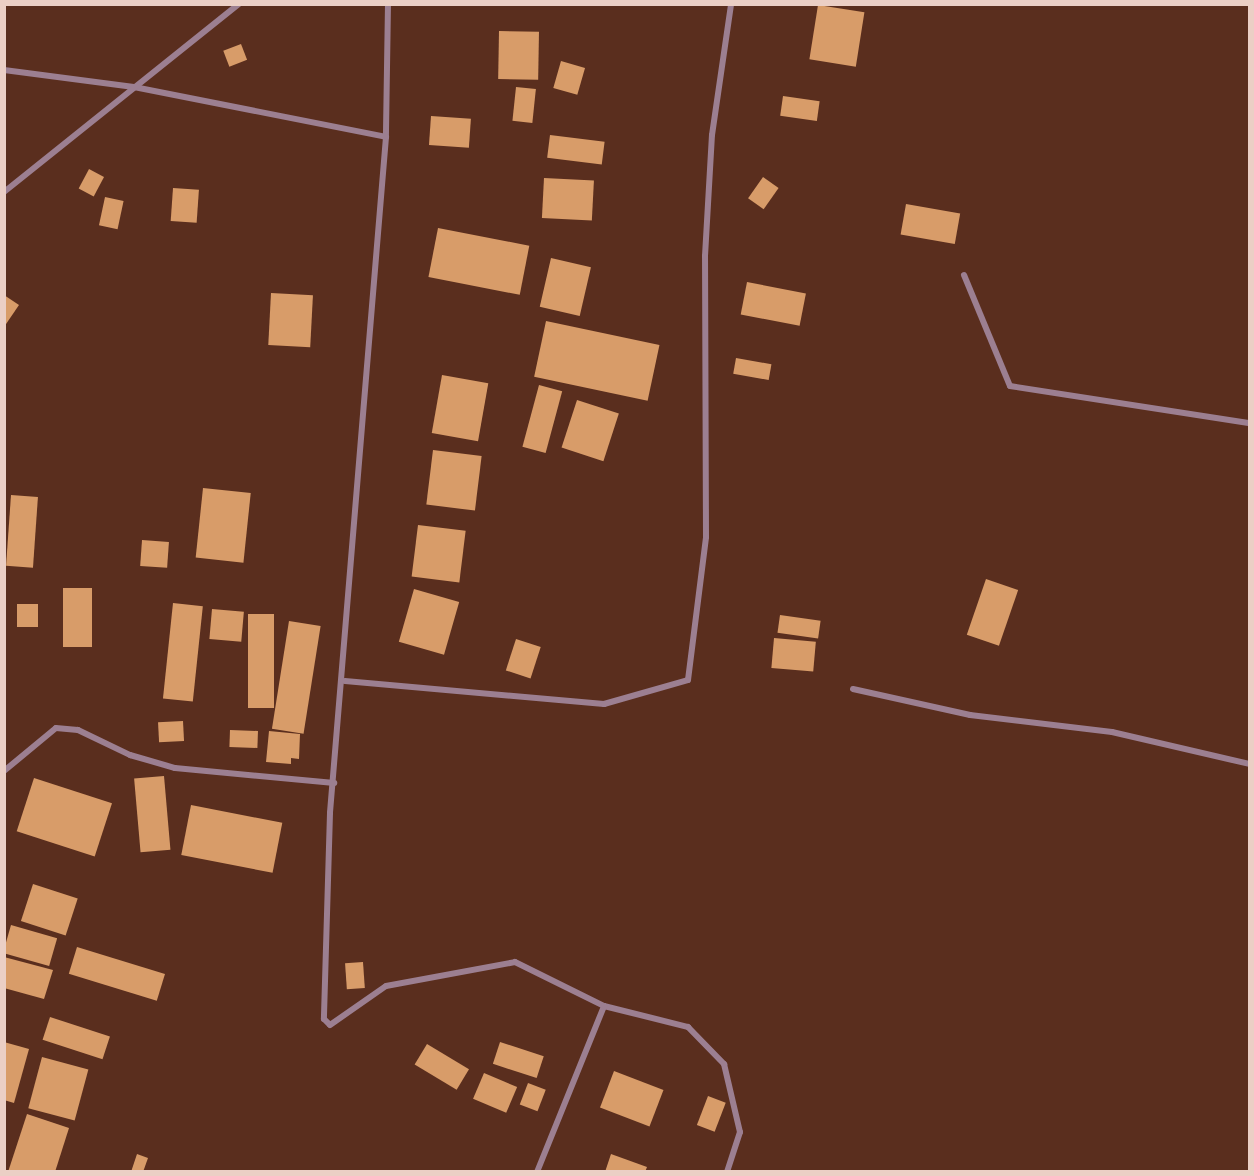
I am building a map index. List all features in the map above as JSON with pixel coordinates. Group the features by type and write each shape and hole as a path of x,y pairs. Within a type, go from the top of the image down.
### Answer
{"street":[{"path":"4,192 239,4"},
{"path":"388,4 386,137 345,681 334,783 324,1019 330,1025 386,986 515,962 604,1006 688,1027 724,1064 740,1132 727,1172"},
{"path":"345,681 604,704 688,680 706,537 705,256 712,135 731,4"},
{"path":"4,70 134,87 386,137"},
{"path":"964,275 1010,386 1250,423"},
{"path":"853,689 970,715 1112,732 1250,764"},
{"path":"4,771 56,728 78,730 130,755 175,768 334,783"},
{"path":"537,1172 604,1006"}],"building":[{"path":"818,5 864,12 856,67 809,59"},
{"path":"499,31 539,32 538,80 498,79"},
{"path":"241,44 247,60 229,67 223,51"},
{"path":"561,61 585,68 577,95 553,88"},
{"path":"516,87 536,89 532,123 512,121"},
{"path":"783,96 820,101 817,121 780,116"},
{"path":"431,116 471,119 469,148 429,145"},
{"path":"550,135 605,142 602,165 547,158"},
{"path":"89,169 104,177 94,196 79,188"},
{"path":"763,177 779,188 764,209 748,198"},
{"path":"544,178 594,181 592,221 542,218"},
{"path":"173,188 199,190 197,223 171,221"},
{"path":"105,197 124,201 118,229 99,225"},
{"path":"906,204 960,214 955,244 901,235"},
{"path":"438,228 529,246 520,295 428,277"},
{"path":"551,258 591,267 580,316 540,307"},
{"path":"747,282 806,293 800,326 741,314"},
{"path":"271,293 313,295 310,347 268,345"},
{"path":"4,295 19,305 4,327"},
{"path":"546,321 659,345 648,401 534,377"},
{"path":"736,358 771,364 769,380 733,374"},
{"path":"442,375 488,383 478,441 432,433"},
{"path":"539,385 562,391 546,453 522,447"},
{"path":"577,400 619,414 603,461 562,448"},
{"path":"433,450 482,456 475,511 426,505"},
{"path":"203,488 251,493 243,563 196,558"},
{"path":"11,495 38,497 33,568 6,566"},
{"path":"418,525 466,531 459,582 412,577"},
{"path":"142,540 169,542 167,568 140,566"},
{"path":"986,579 1018,590 999,646 967,635"},
{"path":"63,588 92,588 92,647 63,647"},
{"path":"414,589 459,602 444,655 399,642"},
{"path":"173,603 203,606 193,702 163,698"},
{"path":"17,604 38,604 38,627 17,627"},
{"path":"212,609 244,612 241,642 209,639"},
{"path":"248,614 274,614 274,708 248,708"},
{"path":"780,615 821,621 818,639 777,633"},
{"path":"289,621 321,626 304,734 272,729"},
{"path":"774,638 816,642 813,672 771,668"},
{"path":"516,639 541,647 531,678 506,670"},
{"path":"183,721 184,741 159,742 158,722"},
{"path":"230,730 258,731 257,748 229,747"},
{"path":"269,731 300,734 299,759 291,758 291,764 266,762"},
{"path":"164,776 170,850 141,852 134,779"},
{"path":"34,778 112,803 95,857 17,831"},
{"path":"191,805 282,823 273,873 181,855"},
{"path":"33,884 78,899 66,936 21,921"},
{"path":"11,925 57,938 49,966 4,953"},
{"path":"77,947 165,974 157,1001 69,974"},
{"path":"4,957 53,970 44,999 4,988"},
{"path":"363,962 365,988 347,989 345,963"},
{"path":"50,1017 110,1036 103,1059 43,1040"},
{"path":"4,1042 29,1049 14,1103 4,1100"},
{"path":"500,1042 544,1056 537,1078 493,1064"},
{"path":"427,1044 469,1069 457,1090 415,1065"},
{"path":"42,1057 88,1069 75,1121 28,1108"},
{"path":"614,1071 663,1090 650,1126 600,1107"},
{"path":"484,1073 517,1087 506,1113 473,1099"},
{"path":"528,1083 546,1090 537,1111 520,1104"},
{"path":"708,1096 726,1103 715,1132 697,1125"},
{"path":"27,1114 69,1128 55,1172 8,1172"},
{"path":"137,1154 148,1158 143,1172 131,1172"},
{"path":"611,1154 647,1167 645,1172 605,1172"}]}
